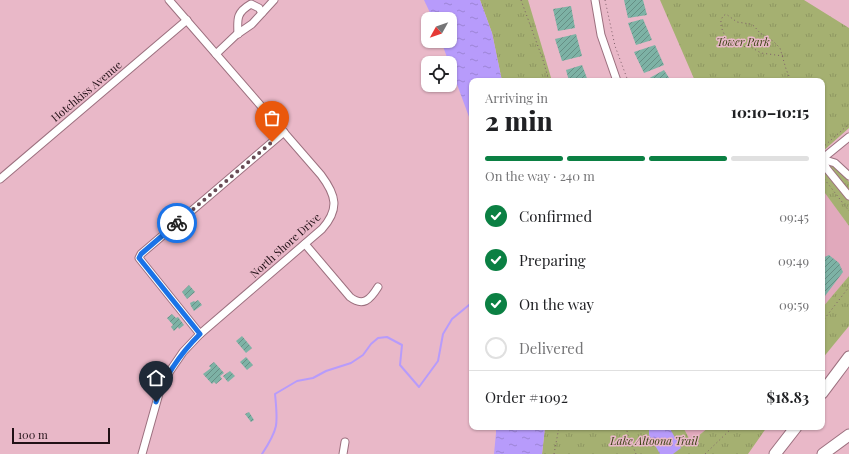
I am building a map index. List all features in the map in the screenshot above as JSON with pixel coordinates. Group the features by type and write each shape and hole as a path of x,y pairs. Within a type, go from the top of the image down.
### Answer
{"highway":[{"path":"825,389 849,357"},
{"path":"775,454 794,430"},
{"path":"823,454 849,435"}],"street":[{"name":"North Shore Drive","path":"142,454 156,402 165,380 176,361 200,334 322,229 334,212 334,200 327,183 169,0"},
{"path":"216,54 238,34 252,24 274,0"},
{"path":"595,0 601,35 616,78"},
{"path":"238,34 237,21 242,9 251,4 259,8 262,13"},
{"name":"Hotchkiss Avenue","path":"0,179 187,20"},
{"path":"200,334 139,258 141,254 284,132"},
{"path":"825,157 849,137"},
{"path":"825,160 835,163 849,176"},
{"path":"825,164 849,196"},
{"path":"305,244 353,300 358,302 366,301 373,295 378,287"},
{"path":"343,454 345,442"}],"path":[{"path":"521,0 548,78"},
{"path":"605,0 614,46 627,78"},
{"path":"783,56 760,52 749,46 732,46 727,40 722,28 722,17 726,14 737,22 750,24 760,33 773,40 780,48 783,56 786,69 790,78"},
{"path":"825,145 849,124"},
{"path":"825,180 849,211"},
{"path":"825,318 849,287"},
{"path":"554,454 558,430"},
{"path":"627,430 636,454"},
{"path":"706,454 730,430"}],"shaded area":[{"path":"825,193 849,226 849,276 825,304"},
{"path":"685,430 705,430 691,442"}],"green space":[{"path":"480,0 528,0 551,78 501,78 492,33"},
{"name":"Tower Park","path":"660,0 804,0 849,28 849,128 825,149 825,78 694,78"},
{"path":"831,158 849,182 849,226 825,193 825,163"},
{"path":"849,276 849,326 825,355 825,304"},
{"name":"Lake Altoona Trail","path":"545,430 685,430 691,442 705,430 765,430 748,454 542,454"}],"water":[{"path":"424,0 480,0 492,33 501,78 469,78 469,117 457,84 457,56 447,56 444,48 457,48 457,12 430,12"},
{"path":"496,430 545,430 542,454 494,454"},
{"path":"649,430 671,430 681,448 673,454 660,454 649,435"}],"building":[{"path":"624,0 643,0 647,15 628,18"},
{"path":"571,6 575,28 558,31 553,9"},
{"path":"643,19 652,40 636,45 628,23"},
{"path":"576,34 582,56 562,61 555,39"},
{"path":"655,45 664,65 644,73 634,52"},
{"path":"582,65 587,78 568,78 566,70"},
{"path":"664,70 669,78 650,78"},
{"path":"829,255 839,263 843,272 825,296 825,257"},
{"path":"189,285 195,292 187,299 182,292"},
{"path":"198,300 202,305 194,311 190,303"},
{"path":"172,314 176,318 178,317 184,325 179,329 178,327 174,331 171,327 173,325 167,318"},
{"path":"242,336 252,348 246,353 236,341"},
{"path":"246,357 253,365 247,370 240,362"},
{"path":"214,362 224,373 220,376 222,379 216,384 214,382 212,384 203,374 211,368 209,366"},
{"path":"230,371 235,376 228,382 223,376"},
{"path":"249,412 254,420 251,422 245,414"}],"waterway":[{"path":"262,454 272,438 276,426 277,412 275,394 297,381 313,378 326,371 351,363 363,355 371,344 378,338 387,337 402,345 400,365 419,387 438,361 443,334 452,319 469,305"}],"way so far":[{"path":"177,223 272,142"}],"route":[{"path":"156,402 160,390 176,361 200,334 139,258 141,254 177,223"}]}
